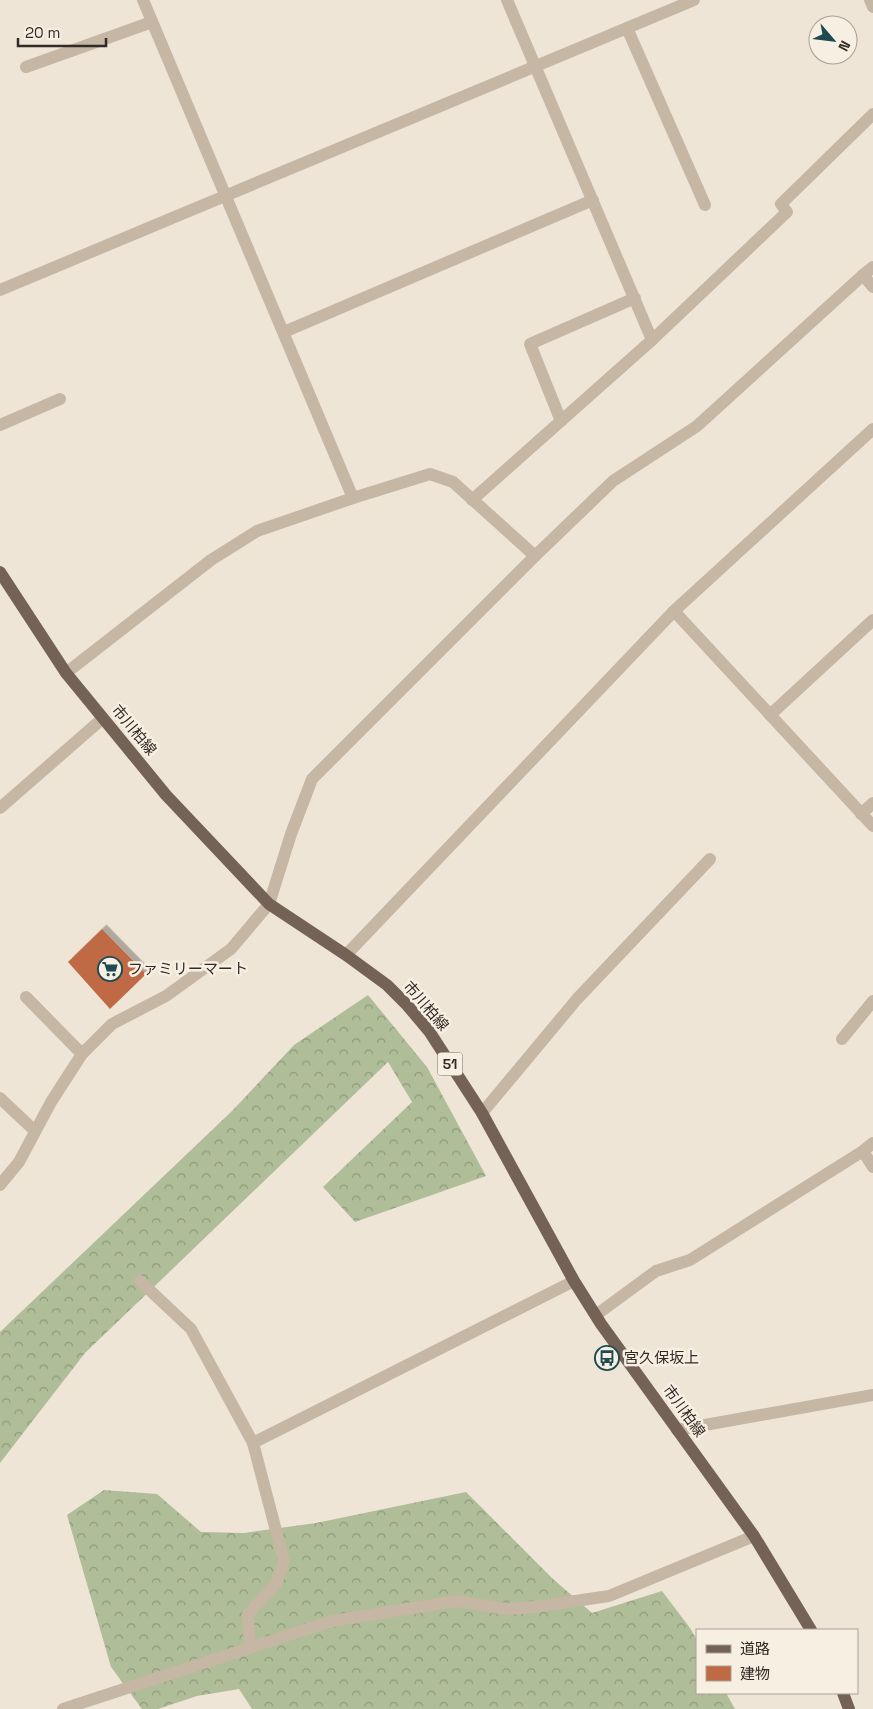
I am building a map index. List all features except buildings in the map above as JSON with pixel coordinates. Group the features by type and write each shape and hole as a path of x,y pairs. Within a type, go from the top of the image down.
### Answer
{"main road":[{"name":"市川柏線","path":"0,572 66,673 166,795 269,904 346,955 387,985 408,1005 429,1031 482,1113 574,1281 677,1430 754,1536 810,1629"},
{"path":"843,1694 849,1709"}],"street":[{"path":"143,0 354,498"},
{"path":"507,0 652,340"},
{"path":"0,290 694,0"},
{"path":"870,0 873,7"},
{"path":"26,67 152,22"},
{"path":"627,28 706,205"},
{"path":"472,500 652,340 787,212 781,204 873,114"},
{"path":"284,332 593,200"},
{"path":"0,1185 19,1162 51,1102 82,1054 112,1024 166,996 231,948 269,904 291,834 312,779 613,481 697,426 868,271 873,287"},
{"path":"561,421 530,344 634,298"},
{"path":"0,425 60,399"},
{"path":"346,955 674,611 873,429"},
{"path":"66,673 211,560 257,531 430,474 453,482 536,556"},
{"path":"674,611 873,826"},
{"path":"770,715 873,620"},
{"path":"0,808 102,719"},
{"path":"861,814 873,803"},
{"path":"482,1113 577,999 710,859"},
{"path":"26,997 82,1054"},
{"path":"842,1039 873,1001"},
{"path":"0,1098 35,1131"},
{"path":"596,1315 656,1271 690,1260 868,1147 873,1167"},
{"path":"253,1443 574,1281"},
{"path":"140,1282 191,1329 253,1443 284,1561 276,1584 248,1614 250,1647"},
{"path":"677,1430 873,1395"},
{"path":"63,1709 332,1621 457,1601 506,1609 535,1607 609,1596 754,1536"}],"green space":[{"path":"368,995 427,1067 486,1176 355,1222 323,1187 412,1102 388,1062 85,1353 0,1463 0,1332 232,1111 294,1045"},
{"path":"104,1490 157,1494 201,1532 244,1533 316,1523 466,1492 552,1578 592,1613 662,1591 696,1638 696,1694 727,1694 735,1709 252,1709 239,1689 197,1696 158,1709 142,1709 111,1667 67,1515"}],"place":[{"name":"ファミリーマート","path":"110,969"},
{"name":"宮久保坂上","path":"607,1358"}]}
